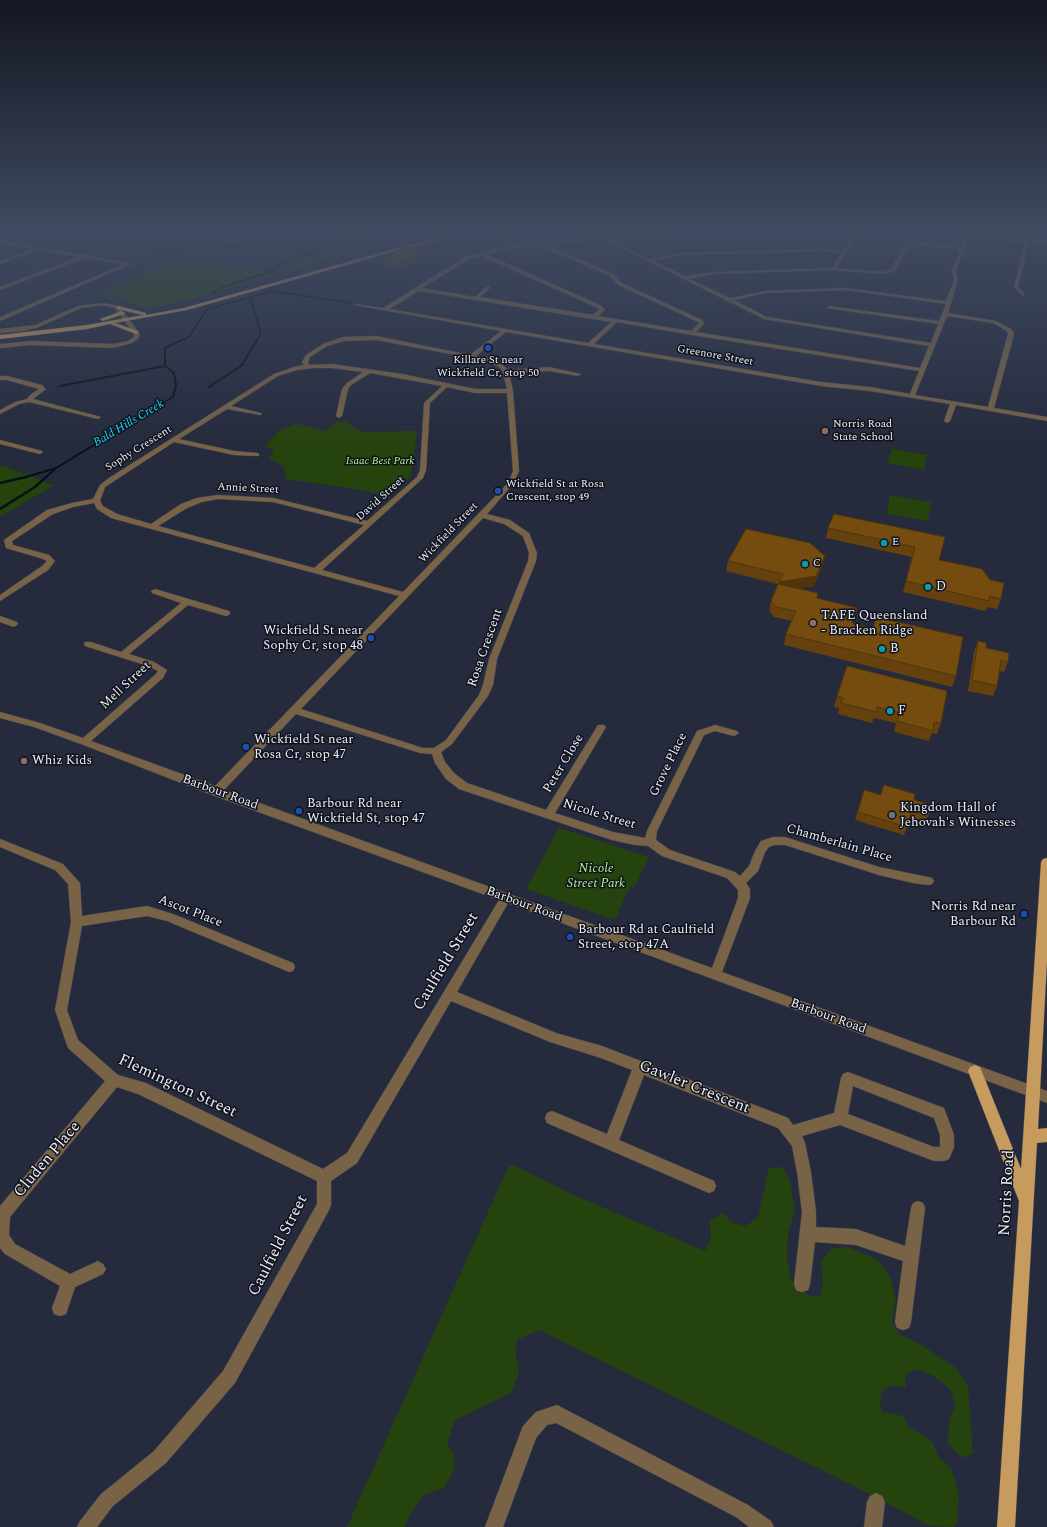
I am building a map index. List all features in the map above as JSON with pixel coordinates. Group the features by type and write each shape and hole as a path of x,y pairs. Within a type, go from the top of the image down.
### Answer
{"main road":[{"path":"0,334 96,323 124,315 144,314 186,305"},
{"path":"132,326 161,314 198,305"},
{"path":"0,337 53,332 109,324 124,315 144,314"},
{"path":"124,315 161,314"},
{"path":"109,324 136,332"},
{"name":"Norris Road","path":"1006,1527 1047,862"},
{"path":"975,1071 1026,1202"},
{"path":"1030,1137 1047,1135"}],"street":[{"path":"0,319 32,305"},
{"path":"0,331 24,329 37,326 76,308 86,305"},
{"path":"0,346 31,343 113,346 133,340 137,336 136,332 124,315 116,306 113,305"},
{"name":"Greenore Street","path":"357,305 821,384 870,389 1047,419"},
{"path":"384,310 392,305"},
{"path":"520,305 923,370"},
{"path":"594,317 602,310 596,305"},
{"path":"666,305 700,321 701,324 692,333"},
{"path":"740,305 774,321 933,345"},
{"path":"912,396 948,305"},
{"path":"829,308 941,323"},
{"path":"945,314 994,322 1009,330 1011,334 990,410"},
{"path":"589,345 615,321"},
{"path":"472,356 504,331"},
{"path":"343,339 345,332 357,338"},
{"path":"307,366 306,362 308,356 325,345 343,339 376,338 490,360 501,366 506,372 549,369 578,374"},
{"name":"Sophy Crescent","path":"96,501 102,486 106,482 276,376 288,371 307,366 326,366 369,371 475,391 510,391"},
{"path":"339,416 345,389 349,384 369,371"},
{"name":"Wickfield Street","path":"216,792 293,710 508,488 516,472 510,391 506,372"},
{"path":"0,378 7,378 43,387 44,389 32,396 29,400"},
{"name":"David Street","path":"316,571 422,476 427,403 446,385"},
{"path":"0,412 17,403 29,400 98,417"},
{"path":"947,421 954,403"},
{"path":"227,407 259,414"},
{"path":"174,440 234,454 257,455"},
{"path":"0,442 40,452"},
{"name":"Annie Street","path":"153,526 184,506 200,500 218,497 273,500 370,524"},
{"path":"0,599 45,568 51,561 46,557 9,546 8,540 50,512 72,505 96,501 100,507 114,516 404,595"},
{"name":"Rosa Crescent","path":"436,751 449,742 483,696 488,686 493,659 532,560 533,553 526,535 507,522 482,515"},
{"path":"155,591 226,613"},
{"path":"122,655 187,602"},
{"path":"0,619 14,624"},
{"name":"Mell Street","path":"84,742 160,676 163,670 151,664 88,644"},
{"path":"293,710 423,751 436,751"},
{"name":"Barbour Road","path":"0,715 84,742 216,792 1047,1097"},
{"name":"Peter Close","path":"549,814 602,727"},
{"name":"Grove Place","path":"650,842 652,831 700,733 715,728 734,732"},
{"name":"Nicole Street","path":"436,751 440,763 450,776 463,786 612,836 650,842"},
{"name":"Chamberlain Place","path":"740,883 754,868 760,850 764,844 773,841 785,841 879,871 913,879 928,880"},
{"path":"650,842 666,854 731,875 744,889 744,898 716,976"},
{"name":"Flemington Street","path":"0,843 59,867 74,883 77,922 61,1010 73,1044 114,1080 142,1088 324,1177"},
{"name":"Caulfield Street","path":"86,1527 107,1500 160,1457 229,1377 324,1205 324,1177 352,1158 505,898"},
{"name":"Ascot Place","path":"77,922 147,911 169,917 289,967"},
{"name":"Gawler Crescent","path":"448,994 555,1038 602,1052 783,1123 798,1143 804,1172 809,1212 802,1284"},
{"path":"610,1143 640,1067"},
{"path":"790,1133 840,1118 934,1154 944,1154 947,1147 947,1135 939,1113 848,1078 840,1118"},
{"name":"Cluden Place","path":"68,1282 10,1249 1,1237 3,1214 114,1080"},
{"path":"552,1118 709,1186"},
{"path":"903,1322 918,1208"},
{"path":"808,1234 856,1237 911,1256"},
{"path":"60,1308 68,1282 98,1269"},
{"path":"494,1527 529,1432 542,1418 557,1414 742,1511 765,1527"},
{"path":"873,1527 876,1502"}],"green space":[{"path":"139,305 166,305 149,309"},
{"name":"Isaac Best Park","path":"346,421 361,432 417,431 411,474 409,478 389,496 350,488 286,479 284,467 269,458 274,450 265,446 279,431 297,424 324,431 336,422"},
{"path":"892,449 927,455 924,470 887,463"},
{"path":"0,466 6,467 54,485 0,517"},
{"path":"890,495 931,502 928,521 887,514"},
{"name":"Nicole Street Park","path":"559,828 649,857 634,888 630,886 615,920 526,889"},
{"path":"509,1166 515,1166 574,1195 705,1251 711,1239 710,1221 723,1213 733,1223 745,1226 758,1218 769,1168 783,1167 790,1182 795,1211 788,1232 787,1258 791,1279 799,1288 810,1296 820,1297 823,1282 821,1262 831,1249 847,1247 878,1260 890,1276 896,1300 892,1321 899,1334 923,1346 956,1368 968,1387 973,1453 963,1458 948,1444 949,1420 955,1407 951,1390 934,1376 915,1369 905,1376 906,1387 893,1386 883,1390 880,1402 882,1412 904,1416 908,1427 933,1443 939,1458 951,1468 959,1494 957,1522 953,1527 930,1526 852,1485 539,1330 517,1340 516,1355 519,1373 511,1393 455,1420 447,1444 453,1453 455,1469 444,1488 425,1494 410,1514 405,1527 347,1527"}],"building":[{"path":"834,514 945,537 939,560 982,569 990,580 1004,583 1001,599 990,596 989,601 906,581 915,547 828,528"},
{"path":"746,529 810,543 825,556 816,576 779,582 783,574 728,561"},
{"path":"778,584 818,593 817,598 857,608 852,623 873,629 876,617 963,637 956,676 786,634 796,611 776,607 771,601"},
{"path":"978,641 986,643 986,648 1009,653 1008,662 1001,660 997,686 972,680"},
{"name":"F","path":"847,666 947,691 941,723 934,722 933,731 897,721 900,713 877,707 876,712 841,703 843,698 837,696"},
{"name":"Kingdom Hall of Jehovah's Witnesses","path":"884,785 915,794 914,800 931,805 929,814 912,809 907,827 858,812 864,790 881,795"}],"waterway":[{"name":"Bald Hills Creek","path":"179,341 189,337 207,309 221,305"},
{"path":"252,305 261,334 256,341"},
{"name":"Bald Hills Creek","path":"165,366 165,348 182,340"},
{"path":"209,387 242,365 257,340"},
{"name":"Bald Hills Creek","path":"23,478 56,468 173,397 176,385 174,373 165,366"},
{"path":"60,386 165,366"},
{"name":"Bald Hills Creek","path":"45,478 55,469"},
{"name":"Bald Hills Creek","path":"0,483 26,477"},
{"path":"0,509 35,487 46,477"}],"place":[{"name":"Killare St near Wickfield Cr, stop 50","path":"488,348"},
{"name":"Norris Road State School","path":"825,431"},
{"name":"Wickfield St at Rosa Crescent, stop 49","path":"498,491"},
{"name":"E","path":"884,543"},
{"name":"C","path":"805,564"},
{"name":"D","path":"928,587"},
{"name":"TAFE Queensland - Bracken Ridge","path":"813,623"},
{"name":"Wickfield St near Sophy Cr, stop 48","path":"371,638"},
{"name":"B","path":"882,649"},
{"name":"F","path":"890,711"},
{"name":"Wickfield St near Rosa Cr, stop 47","path":"246,747"},
{"name":"Whiz Kids","path":"24,761"},
{"name":"Barbour Rd near Wickfield St, stop 47","path":"299,811"},
{"name":"Kingdom Hall of Jehovah's Witnesses","path":"892,815"},
{"name":"Norris Rd near Barbour Rd","path":"1024,914"},
{"name":"Barbour Rd at Caulfield Street, stop 47A","path":"570,937"}]}
